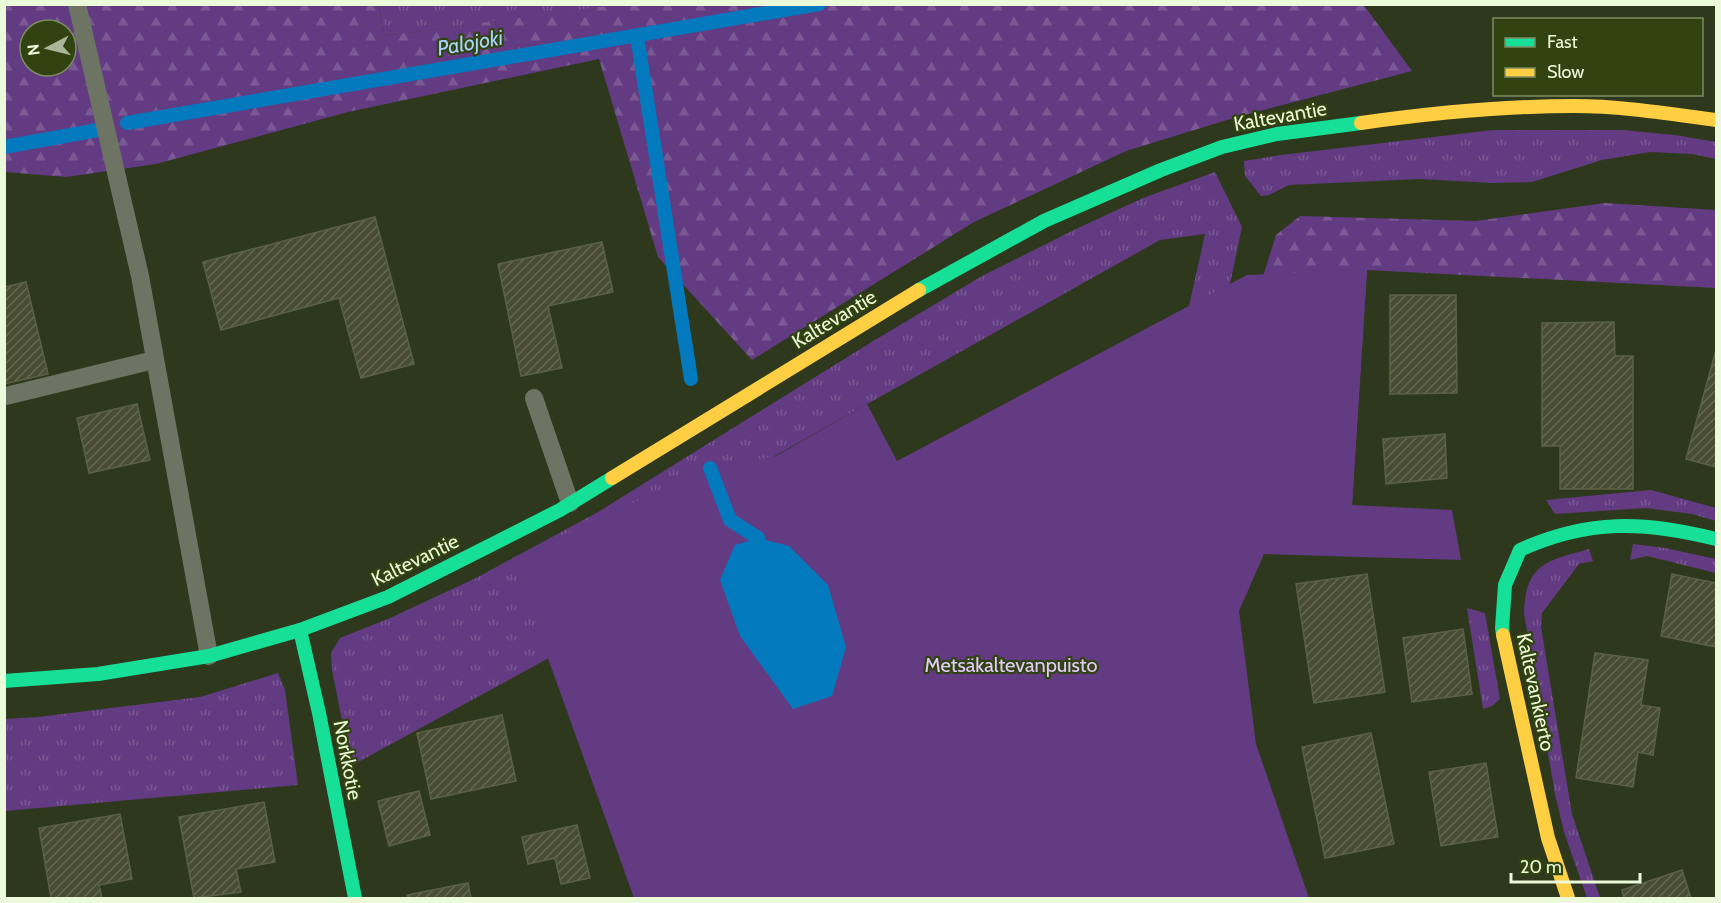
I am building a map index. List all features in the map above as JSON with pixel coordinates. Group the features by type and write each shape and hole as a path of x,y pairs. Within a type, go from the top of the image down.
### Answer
{"street":[{"name":"Kaltevantie","path":"4,681 98,674 209,656 300,630 388,597 570,503 945,274 1044,221 1161,170 1222,147 1276,134 1450,111 1577,106 1716,120"},
{"name":"Kaltevankierto","path":"1568,898 1548,837 1502,628 1505,585 1516,558 1520,549 1560,534 1585,528 1638,525 1690,532 1716,539"},
{"name":"Norkkotie","path":"300,630 319,713 355,898"}],"lane":[{"path":"77,4 140,276 209,656"},
{"path":"6,396 154,360"},
{"path":"534,398 570,503"}],"green space":[{"path":"378,4 621,5 385,36"},
{"path":"621,4 1363,4 1412,71 1240,116 1126,151 974,222 752,360 658,257 599,59 348,112 156,164 66,177 5,172 4,5 378,5 385,36"},
{"path":"1493,130 1622,130 1675,135 1716,142 1716,159 1692,154 1650,152 1602,160 1532,182 1492,183 1420,179 1289,185 1269,195 1261,196 1245,176 1244,161"},
{"path":"1215,172 1242,227 1230,284 1216,323 1185,324 1205,234 1160,240 730,481 650,648 549,658 351,766 332,670 331,653 340,638 390,618 476,578 598,512 982,276 1143,198"},
{"path":"1605,203 1716,210 1716,288 1367,270 1352,505 1247,327 1276,235 1300,216 1476,221"},
{"name":"Metsäkaltevanpuisto","path":"1367,270 1352,505 1452,510 1461,560 1264,554 1239,611 1256,744 1309,898 634,898 512,558 710,468 776,456 867,404 897,461 1247,275"},
{"path":"1651,490 1716,508 1716,521 1692,514 1646,508 1555,514 1546,500"},
{"path":"1633,544 1716,559 1716,573 1647,556 1630,560"},
{"path":"1589,549 1593,561 1579,564 1542,613 1541,627 1572,814 1600,898 1587,898 1564,832 1555,794 1524,613 1529,584 1534,574 1551,561"},
{"path":"1467,608 1485,613 1500,699 1492,706 1483,709"},
{"path":"278,673 285,690 298,785 5,811 5,719 200,697"}],"water":[{"path":"758,538 789,546 828,585 846,647 832,696 793,709 740,636 720,580 735,545"}],"building":[{"path":"375,217 414,364 361,378 339,298 221,330 203,262"},
{"path":"602,242 613,292 548,306 562,368 521,376 498,264"},
{"path":"26,282 48,374 4,384 4,287"},
{"path":"1390,295 1456,295 1457,393 1390,394"},
{"path":"1614,322 1615,356 1633,356 1633,489 1560,489 1560,446 1542,446 1542,323"},
{"path":"1716,350 1716,467 1686,459"},
{"path":"137,404 150,460 89,473 77,418"},
{"path":"1445,434 1447,478 1386,484 1383,439"},
{"path":"1367,574 1385,692 1314,703 1296,584"},
{"path":"1672,574 1716,583 1716,647 1661,636"},
{"path":"1463,629 1472,694 1412,702 1403,638"},
{"path":"1595,653 1648,660 1641,705 1660,708 1653,755 1638,752 1633,787 1576,778"},
{"path":"502,715 516,781 431,799 417,733"},
{"path":"1371,733 1394,844 1325,858 1302,747"},
{"path":"1486,763 1498,837 1441,846 1429,772"},
{"path":"419,791 430,835 389,846 378,801"},
{"path":"264,802 275,862 236,869 241,892 194,898 179,817"},
{"path":"120,814 132,879 99,885 102,898 51,898 39,828"},
{"path":"577,825 590,878 561,884 555,858 528,864 522,837"},
{"path":"1682,870 1691,898 1624,898 1622,890"},
{"path":"468,883 471,898 408,898 407,895"}],"waterway":[{"name":"Palojoki","path":"127,123 819,4"},
{"path":"637,36 691,379"},
{"name":"Palojoki","path":"4,147 98,130"},
{"path":"710,468 730,520 758,538"}],"traffic: fast":[{"path":"919,290 1044,221 1161,170 1222,147 1277,134 1361,123"},
{"path":"4,681 98,674 209,656 300,630 388,597 560,510 612,478"},
{"path":"1503,635 1505,585 1520,550 1569,533 1616,526 1665,529 1716,539"},
{"path":"300,630 319,713 355,898"}],"traffic: slow":[{"path":"1361,123 1468,111 1575,106 1628,109 1716,120"},
{"path":"612,478 919,290"},
{"path":"1503,635 1548,838 1568,898"}]}
